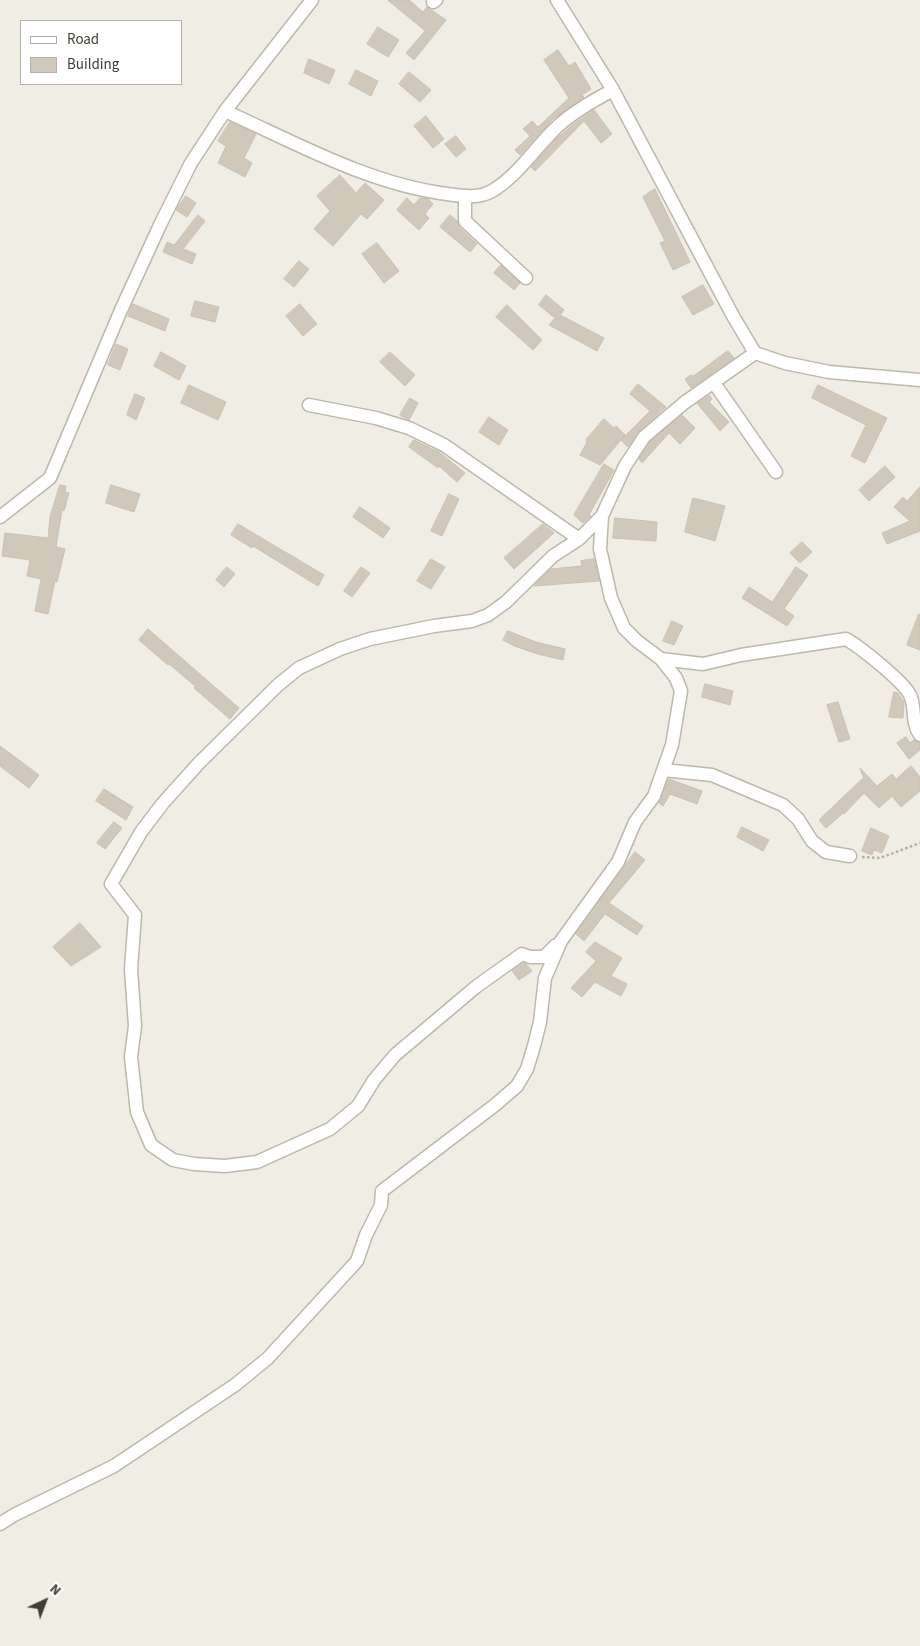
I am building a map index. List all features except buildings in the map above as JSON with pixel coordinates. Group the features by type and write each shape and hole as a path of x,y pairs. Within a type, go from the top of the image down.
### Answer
{"street":[{"path":"0,517 50,478 121,310 190,163 225,111 312,0"},
{"path":"557,0 613,90 733,316 755,353 785,363 829,372 920,380"},
{"path":"225,111 344,165 392,182 428,191 479,196 491,192 512,176 565,121 583,106 613,90"},
{"path":"465,196 465,221 526,278"},
{"path":"602,516 600,549 611,598 624,628 637,641 661,659 676,678 682,691 672,745 654,796 635,822 618,862 561,940 544,958 530,957 522,954 476,986 395,1055 374,1080 358,1106 330,1129 257,1162 224,1166 194,1164 173,1160 151,1145 137,1112 131,1057 134,1026 131,968 135,915 111,884 141,832 163,803 199,762 278,685 299,668 340,649 370,639 434,626 472,622 488,615 506,602 553,556 579,539 602,516 625,466 644,438 684,403 755,353"},
{"path":"714,383 776,472"},
{"path":"309,405 376,418 409,428 427,436 451,450 579,539"},
{"path":"661,659 703,664 741,655 846,639 902,685 910,696 915,728 920,735"},
{"path":"663,770 712,775 783,805 798,819 812,841 826,852 850,856"},
{"path":"0,1524 14,1515 114,1466 235,1385 268,1358 357,1261 366,1235 381,1205 382,1191 517,1086 527,1069 534,1046 540,1022 545,978 561,940"}],"path":[{"path":"850,856 880,858 920,843"}]}
